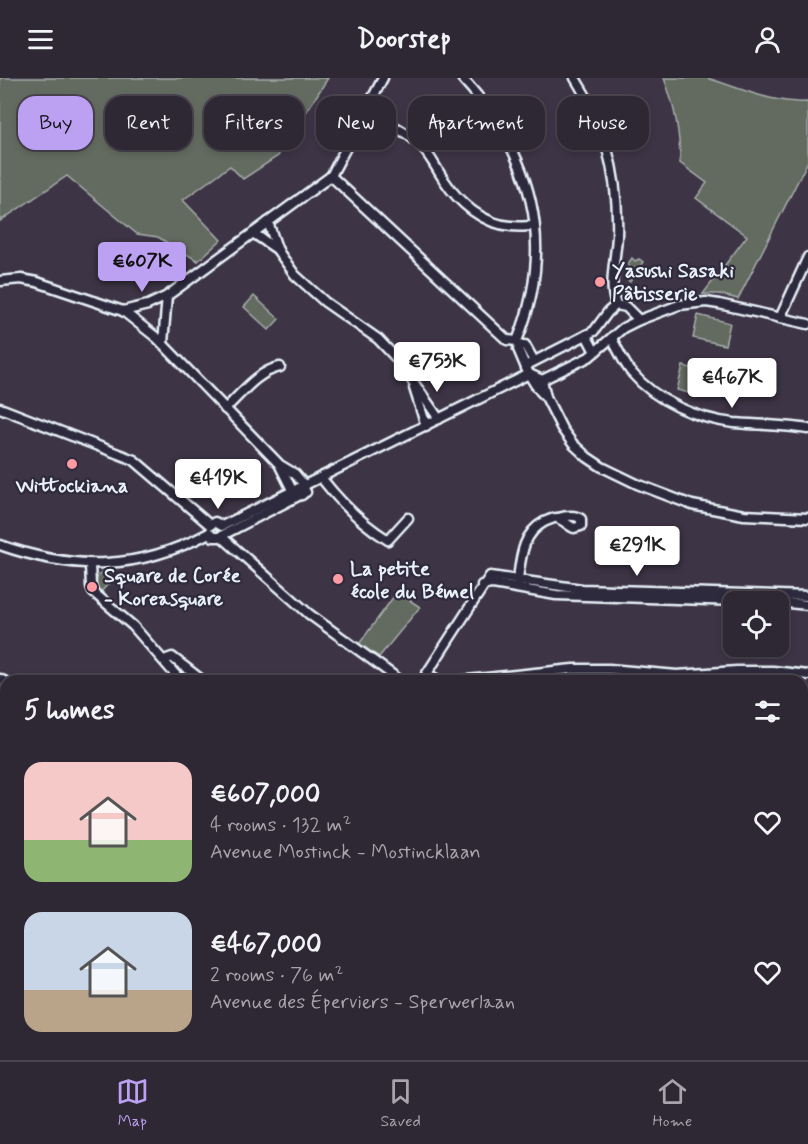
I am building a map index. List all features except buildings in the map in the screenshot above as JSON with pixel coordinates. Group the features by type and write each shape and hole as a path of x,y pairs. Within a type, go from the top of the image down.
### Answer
{"street":[{"path":"373,96 383,78"},
{"path":"462,78 498,122 525,177 534,226 534,275 518,349 527,371 546,397"},
{"path":"575,78 596,115 612,167 617,235 613,288 616,305"},
{"path":"396,130 417,142 457,196 474,212 488,220 510,226 534,226"},
{"path":"123,311 167,296 331,176 345,150"},
{"path":"331,176 507,340 525,345 534,361"},
{"path":"268,222 278,251"},
{"path":"253,233 278,251 310,290 378,339 398,360 439,419"},
{"path":"780,318 808,257"},
{"path":"0,281 21,279 37,282 123,311 163,343 280,465 300,491"},
{"path":"163,343 167,296"},
{"path":"542,380 595,352 623,328 679,305 706,302 808,324"},
{"path":"616,305 627,307 639,320"},
{"path":"222,532 237,527 334,471 426,426 527,371 534,361 597,328 616,305"},
{"path":"586,335 595,352"},
{"path":"614,336 613,341 632,374 653,393 678,406 732,423 808,429"},
{"path":"225,409 259,376 270,368 280,367"},
{"path":"527,371 542,380 546,397 562,429 573,444 587,457 602,466 638,484 692,505 744,515 808,518"},
{"path":"413,382 426,426"},
{"path":"0,408 134,460 216,538 222,532 323,480 334,471"},
{"path":"280,465 295,474 300,491"},
{"path":"323,480 353,514 370,529 388,540 408,518"},
{"path":"517,584 523,548 528,537 541,524 558,518"},
{"path":"0,545 49,559 90,565 147,557 182,546 209,529 215,522 234,547 309,614 393,675"},
{"path":"234,547 237,527"},
{"path":"90,565 93,592 133,626 176,675"},
{"path":"517,584 581,596 723,601"},
{"path":"427,675 482,585 517,584 582,589 808,596"},
{"path":"789,603 808,604"},
{"path":"164,660 172,657 195,675"},
{"path":"534,675 573,669 609,669 677,675 737,671 773,671 808,675"}],"shaded area":[{"path":"0,78 328,78 304,115 304,96 204,96 204,150 282,150 278,156 243,179 230,166 183,200 221,240 198,261 158,237 137,234 67,176 0,221"},
{"path":"664,78 707,78 769,98 808,102 808,161 738,299 719,294 703,294 747,236 696,198 707,183 680,163 676,120"},
{"path":"632,258 643,262 630,282 627,280 630,268 628,264"},
{"path":"254,296 279,319 269,330 244,307"},
{"path":"698,315 730,323 725,345 693,338"},
{"path":"683,366 699,370 693,394 677,390"},
{"path":"109,568 110,582 100,593 96,584 97,578"},
{"path":"397,592 420,607 379,657 359,644"}],"place":[{"name":"Yasushi Sasaki Pâtisserie","path":"600,282"},
{"name":"Wittockiana","path":"72,464"},
{"name":"La petite école du Bémel","path":"338,579"},
{"name":"Square de Corée - Koreasquare","path":"92,587"}]}
